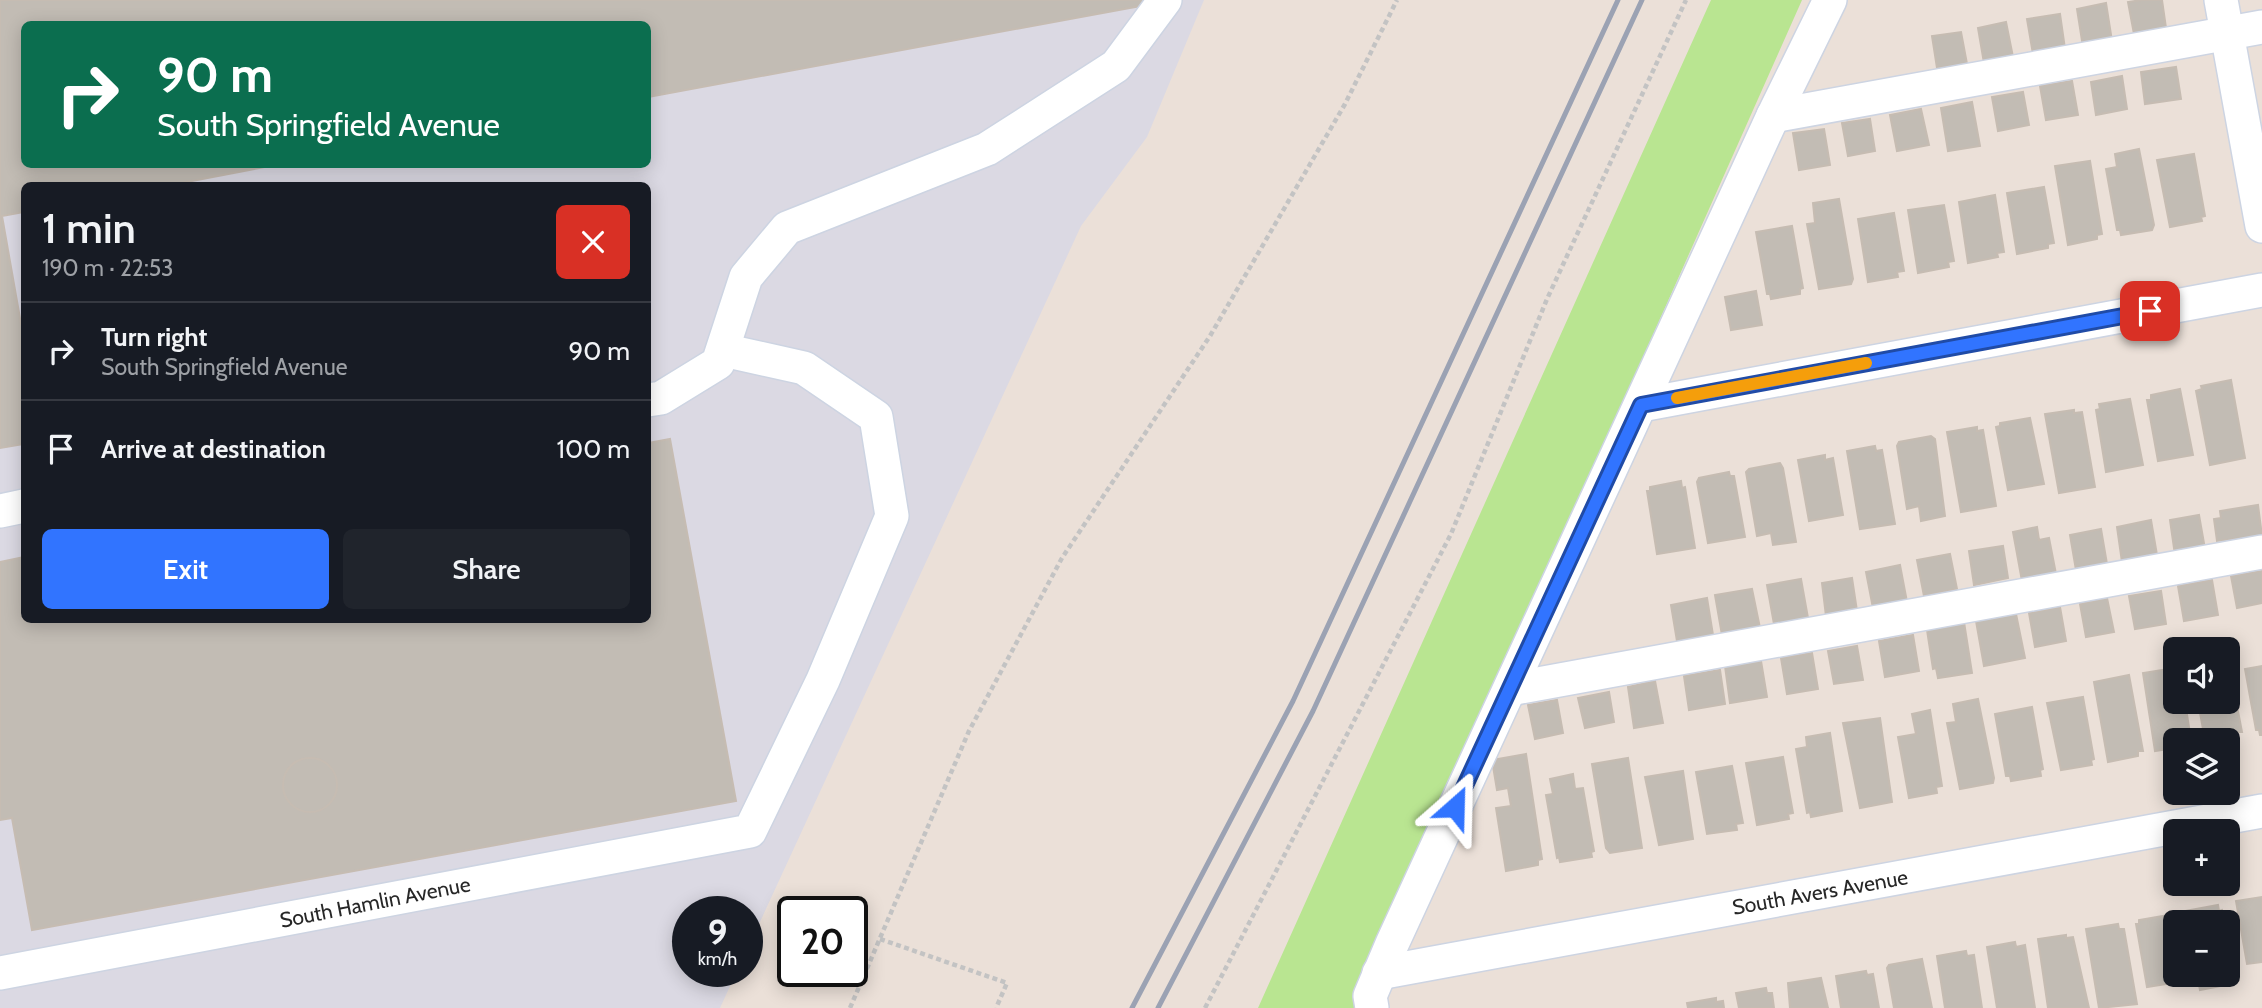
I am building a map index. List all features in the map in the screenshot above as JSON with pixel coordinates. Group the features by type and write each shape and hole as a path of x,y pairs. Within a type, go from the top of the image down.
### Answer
{"street":[{"path":"651,400 661,398 718,363 746,277 787,228 987,149 1116,66 1166,0"},
{"path":"1372,1008 1370,996 1379,973 1829,0"},
{"path":"2221,0 2262,226"},
{"path":"1773,117 2262,27"},
{"path":"1641,405 2262,290"},
{"name":"South Hamlin Avenue","path":"0,973 750,831 823,680 892,516 876,417 804,368 723,350"},
{"path":"0,511 21,507"},
{"path":"1510,689 2262,552"},
{"name":"South Avers Avenue","path":"1379,973 2262,811"}],"path":[{"path":"850,1008 969,732 1062,558 1210,336 1345,104 1397,0"},
{"path":"1205,1008 1451,534 1547,299 1686,0"},
{"path":"880,939 1007,983 996,1008"}],"shaded area":[{"path":"0,0 1204,0 1147,137 1081,226 763,915 763,896 672,896 672,987 730,987 720,1008 0,1008"}],"green space":[{"path":"1711,0 1802,0 1531,609 1366,1008 1258,1008"}],"building":[{"path":"0,0 1153,0 1151,4 651,96 651,21 21,21 21,168 259,168 187,182 21,182 21,213 2,216 21,324 21,444 0,448"},
{"path":"2162,0 2166,28 2134,34 2128,2"},
{"path":"2106,3 2112,41 2083,47 2077,9"},
{"path":"2060,14 2065,49 2033,54 2027,19"},
{"path":"2006,22 2013,57 1984,63 1978,28"},
{"path":"1961,32 1967,64 1937,68 1932,36"},
{"path":"2176,67 2181,99 2145,104 2141,72"},
{"path":"2122,76 2127,109 2096,115 2091,82"},
{"path":"2072,81 2078,115 2046,120 2040,86"},
{"path":"2023,92 2029,125 1998,131 1992,97"},
{"path":"1972,102 1980,146 1948,151 1941,108"},
{"path":"1921,109 1929,145 1897,151 1890,115"},
{"path":"1870,119 1875,151 1848,156 1842,123"},
{"path":"1824,129 1830,165 1799,170 1793,133"},
{"path":"2139,149 2154,225 2152,230 2121,235 2120,230 2117,230 2106,169 2117,167 2115,154"},
{"path":"2194,154 2205,216 2201,217 2202,221 2170,227 2157,160"},
{"path":"2090,161 2102,234 2097,235 2097,239 2068,245 2055,166"},
{"path":"2044,187 2054,243 2048,244 2048,248 2017,254 2007,193"},
{"path":"1995,195 2004,252 1997,253 1998,257 1968,263 1959,202"},
{"path":"1839,199 1853,279 1851,284 1819,289 1807,224 1815,223 1813,203"},
{"path":"1944,205 1954,261 1948,262 1949,267 1918,273 1908,210"},
{"path":"1894,213 1904,271 1897,272 1898,277 1868,282 1858,219"},
{"path":"1792,226 1803,288 1800,289 1800,294 1771,299 1770,294 1767,294 1756,232"},
{"path":"1756,291 1762,325 1731,330 1725,297"},
{"path":"2231,380 2245,458 2210,465 2196,391 2202,389 2201,386"},
{"path":"2180,389 2193,455 2158,461 2147,400 2151,400 2151,395"},
{"path":"2130,399 2143,465 2106,472 2096,410 2100,409 2099,404"},
{"path":"2074,410 2074,413 2082,412 2095,487 2059,493 2045,414"},
{"path":"2030,418 2044,484 2008,490 1996,427 2000,426 2000,423"},
{"path":"1977,427 1977,431 1983,430 1996,506 1961,512 1947,432"},
{"path":"1931,436 1935,439 1945,516 1921,521 1919,506 1907,509 1897,446 1899,442"},
{"path":"670,439 736,801 32,930 12,818 0,820 0,562 21,558 21,623 651,623 651,442","holes":["312,758 320,760 333,772 336,789 322,809 305,811 289,802 283,786 288,769 295,762"]},
{"path":"1875,446 1876,451 1882,450 1895,524 1860,529 1847,451"},
{"path":"1825,455 1825,460 1833,458 1843,515 1809,521 1798,460"},
{"path":"1780,463 1796,542 1773,545 1771,533 1757,536 1746,472 1749,469"},
{"path":"1729,472 1730,476 1734,476 1745,537 1708,543 1697,482 1699,478"},
{"path":"1681,481 1682,488 1685,487 1695,548 1657,554 1647,491 1650,491 1650,487"},
{"path":"2258,505 2262,536 2217,541 2214,519 2221,518 2220,511"},
{"path":"2199,515 2205,549 2175,555 2170,520"},
{"path":"2151,520 2157,555 2122,562 2117,527"},
{"path":"2037,527 2039,540 2049,538 2056,574 2022,581 2013,532"},
{"path":"2101,529 2107,564 2076,570 2070,535"},
{"path":"2003,546 2008,578 1974,585 1969,551"},
{"path":"1950,554 1957,589 1924,596 1917,560"},
{"path":"1900,565 1907,602 1873,608 1866,572"},
{"path":"2262,571 2262,603 2237,608 2231,576"},
{"path":"1852,578 1857,611 1826,616 1822,583"},
{"path":"1801,579 1808,618 1774,624 1767,585"},
{"path":"2212,580 2218,615 2184,621 2178,586"},
{"path":"1752,589 1760,628 1722,635 1715,595"},
{"path":"2161,591 2166,624 2135,629 2129,596"},
{"path":"1707,598 1713,635 1677,641 1671,605"},
{"path":"2107,598 2114,632 2086,637 2080,604"},
{"path":"2060,607 2066,641 2035,647 2029,613"},
{"path":"2016,614 2025,658 1984,666 1976,621"},
{"path":"1964,622 1972,673 1938,678 1936,668 1933,669 1927,630"},
{"path":"1913,635 1919,671 1885,677 1879,641"},
{"path":"1857,646 1863,680 1834,684 1828,651"},
{"path":"1812,653 1818,689 1787,694 1781,658"},
{"path":"1761,661 1767,697 1730,703 1725,666"},
{"path":"2262,666 2260,735 2259,730 2256,730 2245,669"},
{"path":"1720,670 1725,704 1689,710 1684,676"},
{"path":"2163,670 2163,714 2187,714 2189,728 2163,728 2163,750 2155,751 2143,673"},
{"path":"2129,675 2143,751 2138,751 2138,756 2108,762 2094,682"},
{"path":"1655,681 1663,723 1634,728 1628,687"},
{"path":"1609,692 1614,722 1585,728 1578,698"},
{"path":"2083,697 2094,759 2091,760 2092,765 2061,770 2047,703"},
{"path":"1978,699 1993,783 1960,789 1947,723 1956,722 1953,704"},
{"path":"1557,700 1563,733 1535,739 1528,705"},
{"path":"2032,707 2043,769 2040,770 2041,776 2011,781 2010,776 2006,776 1995,714"},
{"path":"1930,710 1942,786 1936,787 1937,793 1909,798 1898,737 1916,734 1912,714"},
{"path":"2200,714 2239,714 2242,732 2240,728 2203,728"},
{"path":"1880,718 1892,802 1860,808 1843,723"},
{"path":"1830,733 1842,811 1811,817 1810,812 1807,813 1796,749 1807,747 1806,737"},
{"path":"1526,754 1542,859 1538,860 1538,865 1506,871 1496,808 1511,806 1508,788 1497,790 1492,760"},
{"path":"1783,757 1793,813 1788,814 1789,819 1757,825 1746,763"},
{"path":"310,758 329,766 337,785 329,804 310,812 291,804 283,785 291,766"},
{"path":"1628,758 1642,848 1610,853 1606,848 1592,764"},
{"path":"1732,766 1743,823 1736,824 1737,830 1707,834 1696,772"},
{"path":"1683,771 1693,839 1659,845 1645,777"},
{"path":"1573,774 1575,789 1583,788 1594,851 1591,852 1592,857 1560,862 1559,857 1557,858 1546,795 1553,794 1550,779"},
{"path":"2262,897 2262,962 2247,964 2240,910 2238,910 2236,901"},
{"path":"2218,905 2219,910 2190,910"},
{"path":"2163,916 2163,984 2147,987 2136,924 2139,924 2139,920"},
{"path":"2118,924 2119,929 2124,929 2137,1004 2099,1008 2086,929"},
{"path":"2066,935 2066,938 2073,937 2089,1008 2048,1008 2038,939"},
{"path":"2015,942 2016,947 2025,945 2035,1008 1997,1008 1987,947"},
{"path":"1966,951 1967,956 1974,955 1982,1008 1945,1008 1937,956"},
{"path":"1922,959 1932,1008 1894,1008 1887,968 1889,965"},
{"path":"1866,971 1867,975 1873,974 1879,1008 1841,1008 1836,976"},
{"path":"1821,978 1828,1008 1790,1008 1788,983"},
{"path":"1766,988 1767,993 1772,993 1774,1008 1739,1008 1736,993"},
{"path":"1716,998 1716,1002 1723,1001 1724,1008 1688,1008 1687,1003"}],"railway":[{"path":"1132,1008 1293,701 1618,0"},
{"path":"1158,1008 1313,711 1642,0"}],"slow traffic":[{"path":"1677,398 1866,363"}],"route":[{"path":"1455,807 1641,405 2150,311"}]}
